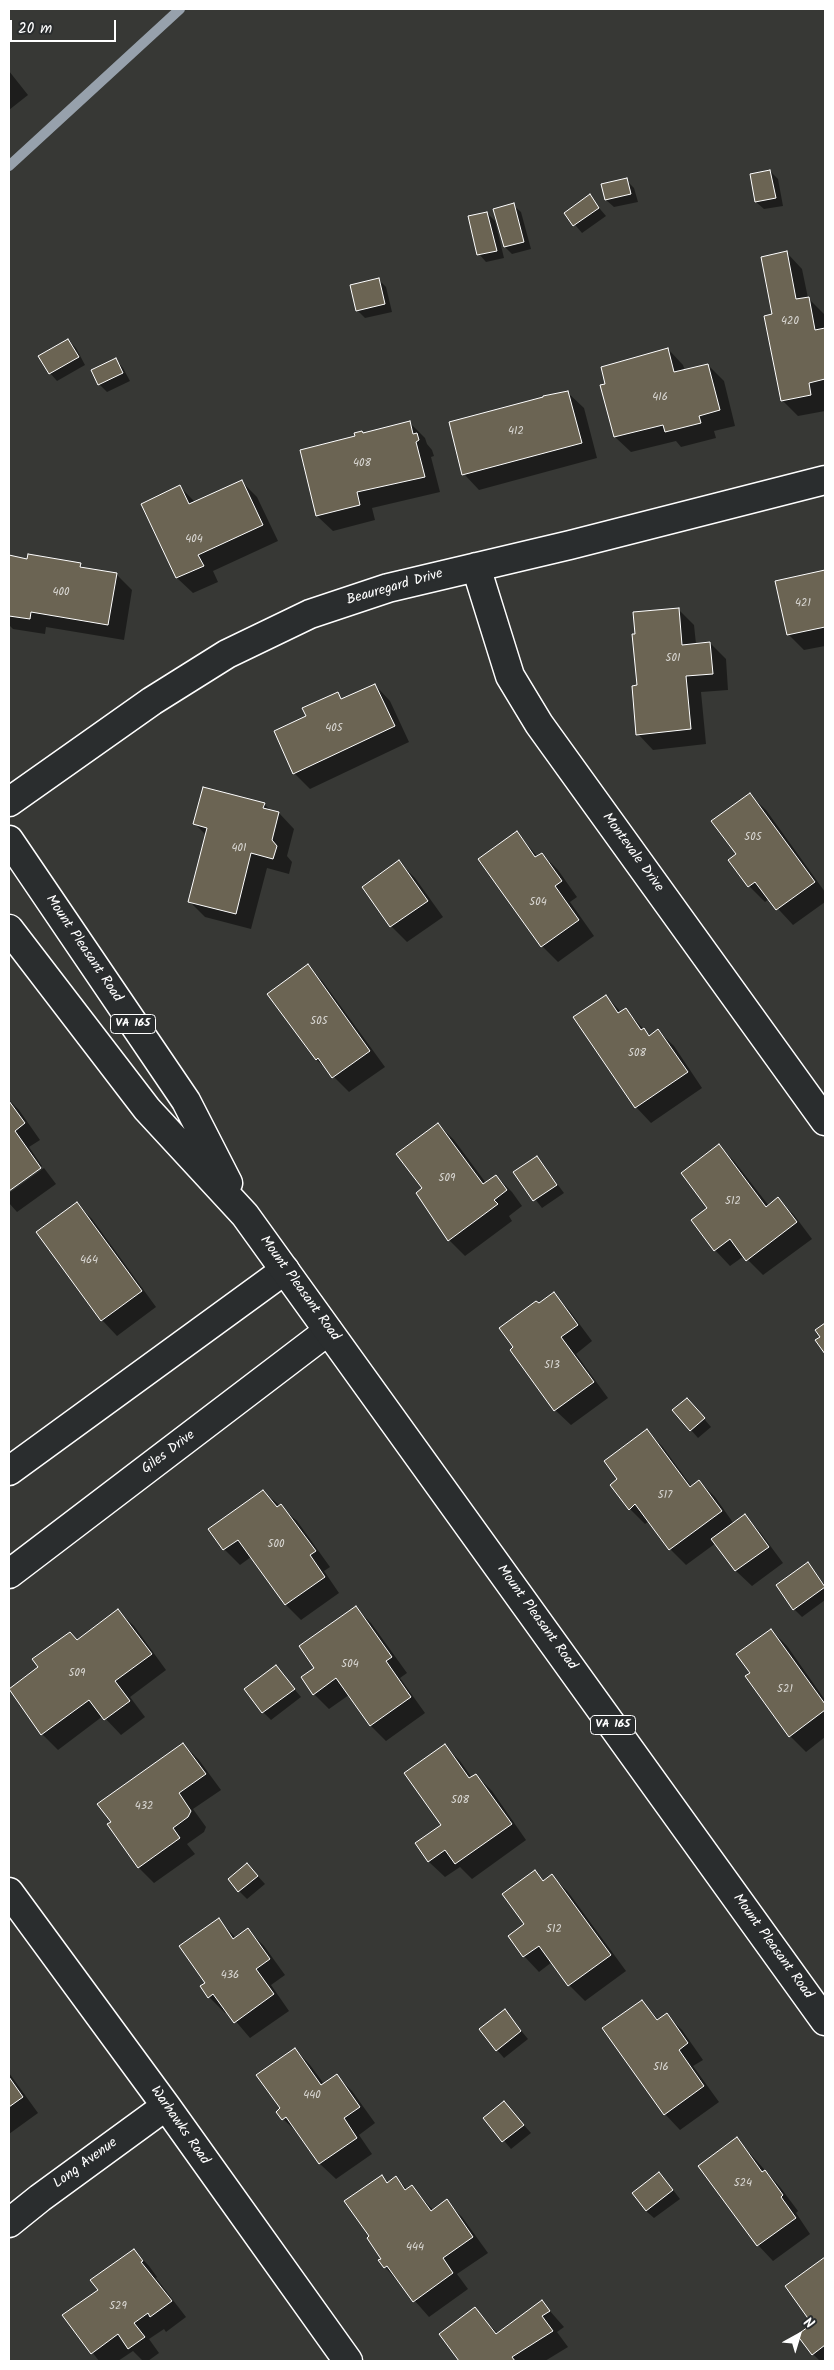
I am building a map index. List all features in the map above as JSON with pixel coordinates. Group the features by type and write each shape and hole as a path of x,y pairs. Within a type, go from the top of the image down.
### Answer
{"main road":[{"name":"Beauregard Drive","path":"9,802 152,700 228,654 310,614 388,588 825,480"},
{"name":"Montevale Drive","path":"476,567 510,676 539,724 825,1121"},
{"name":"Mount Pleasant Road","path":"9,840 186,1101 245,1215"},
{"name":"Mount Pleasant Road","path":"9,929 147,1109 245,1215 825,2021"},
{"path":"9,1471 285,1270"},
{"name":"Giles Drive","path":"9,1574 328,1331"},
{"name":"Warhawks Road","path":"9,1892 166,2106 348,2361"},
{"name":"Long Avenue","path":"9,2223 40,2198 166,2106"}],"building":[{"path":"770,170 776,198 755,202 750,174"},
{"path":"627,178 631,194 605,200 601,184"},
{"path":"590,194 599,208 573,226 564,213"},
{"path":"514,203 524,242 504,247 493,209"},
{"path":"487,212 497,251 477,255 468,216"},
{"path":"787,251 796,299 809,297 815,330 825,328 825,379 809,383 811,395 781,401 764,316 772,314 761,257"},
{"path":"379,278 385,304 356,311 350,285"},
{"path":"68,339 79,357 49,374 38,356"},
{"path":"668,348 674,372 708,364 720,410 699,416 701,423 665,432 663,425 614,437 600,385 605,384 601,367"},
{"path":"116,358 123,373 98,385 91,370"},
{"path":"568,391 582,443 462,475 449,422"},
{"path":"410,421 413,434 417,433 419,440 416,442 425,477 357,492 360,505 316,516 300,450 355,436 354,433 362,431 363,433"},
{"path":"242,480 263,525 198,555 204,566 176,578 141,504 180,485 189,504"},
{"path":"28,554 81,563 80,567 117,573 108,625 31,612 30,619 9,616 9,555 27,559"},
{"path":"825,570 825,627 787,635 775,581"},
{"path":"679,608 682,645 710,642 713,674 686,676 691,729 636,735 632,686 637,685 632,634 635,634 633,612"},
{"path":"375,684 395,726 293,774 274,731 306,716 302,708 338,692 341,699"},
{"path":"203,787 265,803 263,808 279,812 272,840 277,846 273,859 251,853 236,914 188,902 207,828 193,824"},
{"path":"750,793 815,882 776,910 755,882 748,887 728,860 736,854 711,821"},
{"path":"517,831 535,857 542,853 562,881 555,886 579,920 541,947 478,859"},
{"path":"399,860 428,901 390,927 362,887"},
{"path":"308,964 370,1051 332,1078 318,1058 316,1060 267,994"},
{"path":"606,995 618,1013 626,1008 641,1030 644,1028 649,1036 658,1029 688,1072 635,1108 573,1017"},
{"path":"9,1101 25,1123 15,1131 41,1168 9,1191"},
{"path":"438,1123 483,1184 496,1175 507,1190 494,1200 498,1204 448,1241 416,1193 422,1188 396,1154"},
{"path":"719,1144 766,1207 778,1197 797,1222 746,1261 730,1239 714,1251 691,1220 707,1208 681,1173"},
{"path":"537,1156 557,1185 533,1201 513,1172"},
{"path":"77,1202 142,1291 101,1321 36,1232"},
{"path":"554,1292 578,1325 561,1337 594,1382 554,1411 510,1350 513,1347 499,1328 536,1301 539,1303"},
{"path":"825,1323 825,1354 815,1340 820,1337 815,1330"},
{"path":"687,1398 705,1418 690,1431 672,1410"},
{"path":"647,1429 690,1487 699,1480 722,1511 669,1550 635,1504 629,1510 610,1485 617,1479 604,1461"},
{"path":"263,1490 277,1507 281,1504 316,1551 310,1555 325,1577 285,1605 238,1540 223,1550 208,1529"},
{"path":"745,1514 769,1547 735,1571 711,1539"},
{"path":"808,1562 825,1587 793,1610 776,1585"},
{"path":"356,1606 392,1657 386,1661 411,1697 370,1726 336,1678 313,1695 301,1677 314,1668 299,1646"},
{"path":"118,1609 152,1654 115,1681 130,1701 104,1720 89,1700 41,1735 9,1689 38,1667 32,1659 70,1632 77,1640"},
{"path":"771,1629 825,1704 825,1710 789,1737 745,1676 750,1673 736,1654"},
{"path":"276,1665 295,1689 262,1713 244,1689"},
{"path":"183,1743 206,1774 179,1793 191,1811 188,1817 173,1828 180,1838 138,1868 107,1824 111,1822 97,1804"},
{"path":"445,1744 469,1778 476,1774 512,1824 455,1864 445,1850 428,1862 415,1843 441,1825 404,1773"},
{"path":"247,1863 258,1876 238,1892 228,1879"},
{"path":"535,1870 543,1881 552,1874 611,1955 568,1986 539,1946 523,1957 508,1936 524,1924 502,1894"},
{"path":"219,1918 233,1939 248,1928 270,1959 256,1969 274,1994 234,2023 213,1994 208,1998 200,1986 205,1983 179,1946"},
{"path":"642,2000 657,2020 667,2013 688,2043 679,2050 704,2086 664,2115 602,2028"},
{"path":"505,2009 521,2031 496,2051 479,2029"},
{"path":"295,2048 321,2085 337,2074 360,2107 344,2118 357,2138 319,2164 286,2117 282,2120 276,2112 280,2108 256,2075"},
{"path":"9,2077 23,2097 9,2107"},
{"path":"504,2101 524,2125 502,2142 483,2118"},
{"path":"737,2137 762,2172 765,2170 783,2195 781,2197 796,2218 757,2246 698,2166"},
{"path":"659,2172 673,2190 646,2211 632,2193"},
{"path":"382,2175 387,2183 396,2176 405,2190 412,2185 431,2211 447,2199 473,2237 443,2258 453,2273 413,2302 387,2266 384,2268 378,2260 381,2259 367,2238 369,2236 344,2201"},
{"path":"134,2249 143,2261 141,2262 172,2301 150,2317 148,2313 134,2323 145,2337 128,2349 118,2334 91,2354 62,2315 98,2290 90,2280"},
{"path":"825,2257 825,2345 812,2355 797,2335 812,2324 785,2286"},
{"path":"542,2300 550,2311 542,2316 553,2331 512,2357 515,2361 459,2361 439,2334 475,2307 496,2334"}],"waterway":[{"path":"9,166 180,9"}]}
